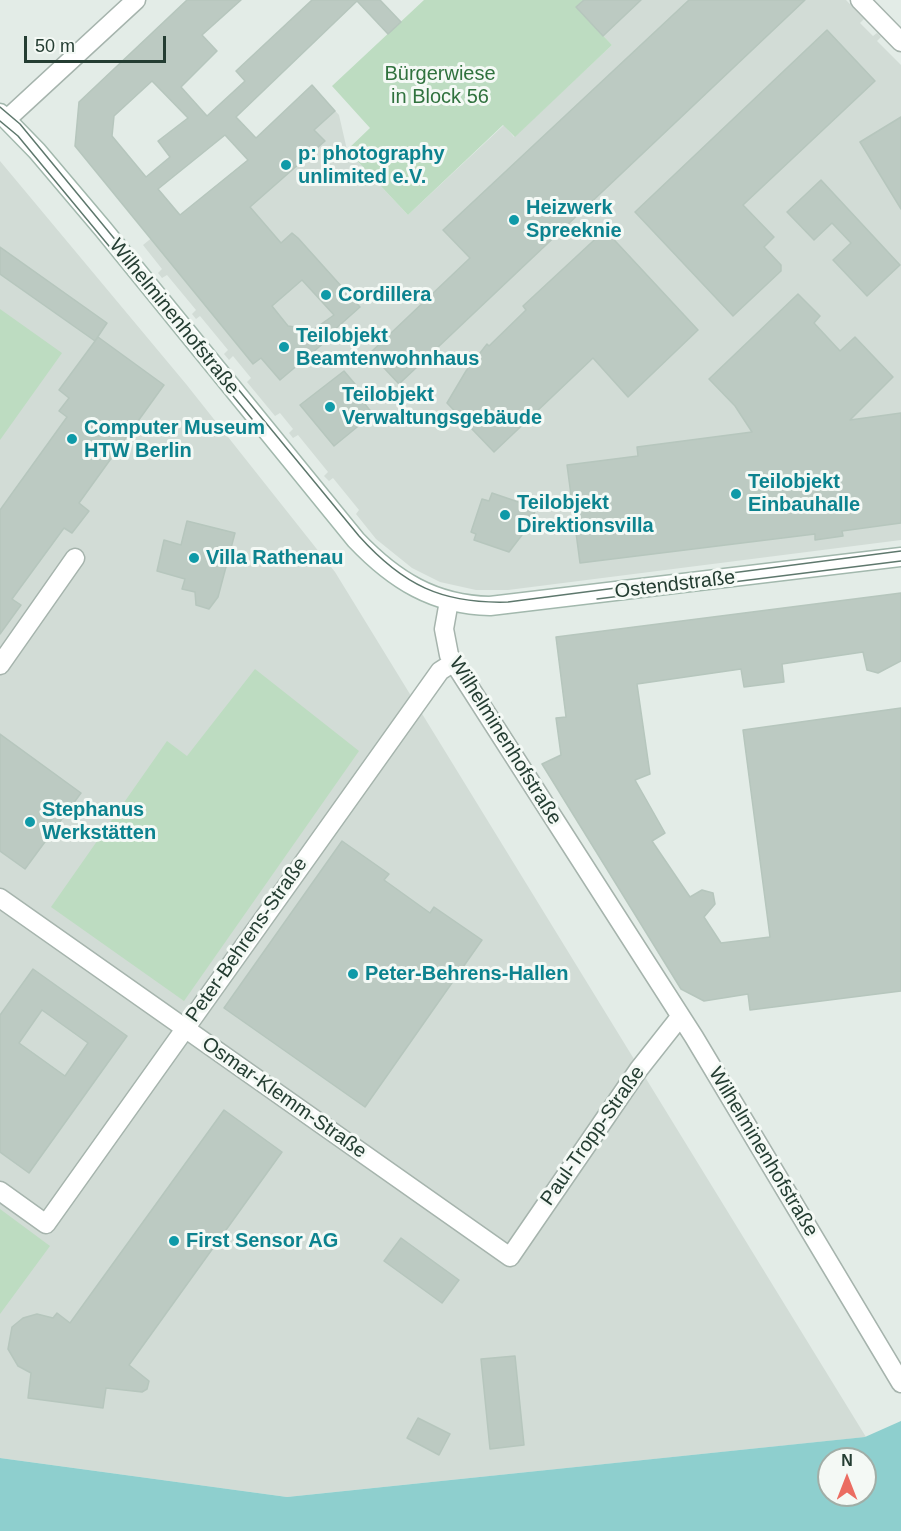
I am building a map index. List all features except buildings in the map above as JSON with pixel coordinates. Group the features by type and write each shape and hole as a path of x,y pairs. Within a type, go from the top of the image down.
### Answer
{"street":[{"path":"4,116 136,0"},
{"path":"860,0 901,42"},
{"name":"Wilhelminenhofstraße","path":"4,116 103,229 356,540 400,580 426,594 448,601 444,640 454,662 681,1017 901,1383"},
{"name":"Ostendstraße","path":"448,601 477,606 530,603 901,557"},
{"path":"0,665 75,558"},
{"name":"Peter-Behrens-Straße","path":"0,1191 46,1224 440,671 454,662"},
{"name":"Osmar-Klemm-Straße","path":"0,898 510,1257"},
{"name":"Paul-Tropp-Straße","path":"510,1257 639,1069 681,1017"}],"shaded area":[{"path":"584,0 846,0 864,19 860,23 873,36 877,33 881,37 877,41 901,65 901,540 508,590 476,590 440,582 412,568 376,539 356,514 359,510 333,478 329,481 324,476 328,472 298,435 293,438 289,433 293,429 280,413 275,416 247,382 251,378 233,356 229,360 224,354 228,350 200,316 196,319 192,314 196,310 167,275 162,278 158,273 162,269 143,245 288,127 321,95 339,115 347,150 408,215 504,125 514,137 612,45 576,7"},
{"path":"0,161 186,384 335,572 866,1437 287,1497 0,1458"}],"green space":[{"name":"Bürgerwiese in Block 56","path":"424,0 584,0 576,7 612,45 515,137 503,125 408,215 347,150 370,128 332,86"},
{"path":"0,309 62,353 0,440"},
{"path":"255,669 359,751 184,1001 51,907 167,741 187,756"},
{"path":"0,1209 50,1246 0,1314"}],"water":[{"path":"901,1421 901,1531 0,1531 0,1458 287,1497 865,1437"}],"tram line":[{"path":"0,107 20,124 359,536 392,567 425,588 463,599 508,602 901,551"},
{"path":"0,121 18,136 252,419"},
{"path":"597,599 901,561"}],"place":[{"name":"p: photography unlimited e.V.","path":"286,165"},
{"name":"Heizwerk Spreeknie","path":"514,220"},
{"name":"Cordillera","path":"326,295"},
{"name":"Teilobjekt Beamtenwohnhaus","path":"284,347"},
{"name":"Teilobjekt Verwaltungsgebäude","path":"330,407"},
{"name":"Computer Museum HTW Berlin","path":"72,439"},
{"name":"Teilobjekt Einbauhalle","path":"736,494"},
{"name":"Teilobjekt Direktionsvilla","path":"505,515"},
{"name":"Villa Rathenau","path":"194,558"},
{"name":"Stephanus Werkstätten","path":"30,822"},
{"name":"Peter-Behrens-Hallen","path":"353,974"},
{"name":"First Sensor AG","path":"174,1241"}]}
